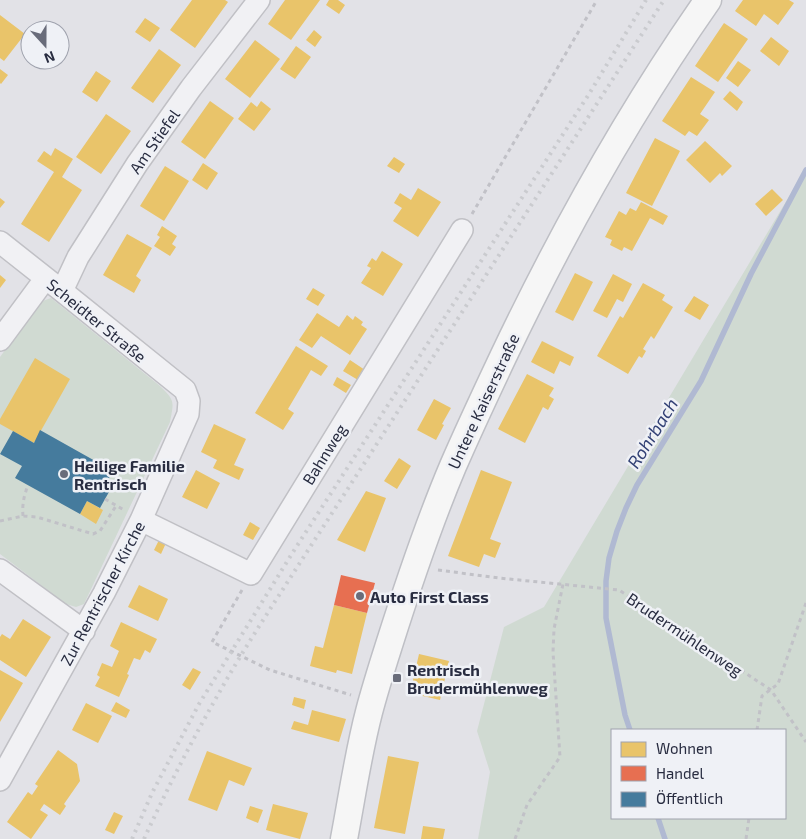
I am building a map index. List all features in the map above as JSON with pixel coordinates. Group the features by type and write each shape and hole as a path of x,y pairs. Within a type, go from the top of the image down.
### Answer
{"main road":[{"name":"Untere Kaiserstraße","path":"344,839 372,701 416,563 475,417 528,305 579,207 674,48 708,0"}],"street":[{"name":"Am Stiefel","path":"0,340 54,285 78,257 137,164 259,0"},
{"name":"Bahnweg","path":"251,574 462,230"},
{"name":"Scheidter Straße","path":"0,242 185,390 190,401"},
{"name":"Zur Rentrischer Kirche","path":"0,780 84,631 141,520 188,414 190,401"},
{"path":"141,520 251,574"},
{"path":"0,570 84,631"}],"path":[{"path":"462,230 598,0"},
{"path":"23,516 22,506 28,485"},
{"path":"105,499 122,509"},
{"path":"0,522 23,516 37,517 93,534 100,531 116,506"},
{"name":"Brudermühlenweg","path":"416,563 443,571 619,590 771,690 806,742"},
{"path":"251,574 212,642 270,670 372,701"},
{"path":"515,839 527,805 560,757 553,652 554,629 563,584"},
{"path":"757,729 762,696 778,684 806,603"},
{"path":"746,839 748,819"}],"shaded area":[{"path":"806,168 806,839 478,839 490,772 477,731 504,627 544,607"},
{"path":"51,298 160,386 171,398 173,405 170,422 84,604 76,607 66,604 0,554 0,357 40,302"}],"building: Wohnen":[{"path":"192,0 225,0 228,2 195,48 170,30"},
{"path":"285,0 320,0 291,40 268,24"},
{"path":"329,0 338,0 345,5 339,14 326,5"},
{"path":"743,0 789,0 794,3 778,25 764,14 756,26 735,11"},
{"path":"0,15 20,30 20,40 4,61 0,58"},
{"path":"145,18 160,28 150,42 135,32"},
{"path":"724,23 748,39 718,82 695,66"},
{"path":"314,30 322,37 315,47 306,40"},
{"path":"771,37 789,51 779,66 760,51"},
{"path":"255,40 280,59 250,98 225,79"},
{"path":"296,46 311,57 295,79 280,69"},
{"path":"159,49 181,65 153,103 131,88"},
{"path":"738,61 751,70 738,87 726,78"},
{"path":"0,69 8,75 1,84 0,83"},
{"path":"96,71 111,81 97,102 82,92"},
{"path":"691,77 715,92 700,114 709,120 697,136 689,131 685,136 662,121"},
{"path":"730,91 743,102 737,111 723,99"},
{"path":"210,101 234,118 205,159 181,142"},
{"path":"261,101 271,109 254,131 238,119 251,102 257,107"},
{"path":"106,114 131,131 101,174 76,157"},
{"path":"655,138 680,151 652,206 626,193"},
{"path":"705,141 732,166 722,176 720,173 710,183 686,160"},
{"path":"55,148 73,159 62,177 82,190 49,242 21,224 54,172 37,161 44,151 51,156"},
{"path":"394,157 405,164 399,173 387,166"},
{"path":"203,163 218,173 207,190 192,180"},
{"path":"165,166 189,181 164,221 140,206"},
{"path":"418,188 441,202 418,237 393,221 402,208 394,203 400,193 411,200"},
{"path":"772,189 783,200 766,216 755,204"},
{"path":"0,198 5,202 0,208"},
{"path":"641,202 668,216 663,225 650,218 632,251 624,247 622,251 610,245 612,240 605,237 619,211 626,215 630,208 636,211"},
{"path":"162,226 177,236 172,244 176,247 170,256 154,246 160,237 157,235"},
{"path":"127,234 152,248 136,276 141,280 134,293 103,275"},
{"path":"382,251 403,264 383,296 361,283 371,268 367,266 372,258 376,261"},
{"path":"575,273 593,282 573,321 555,312"},
{"path":"613,274 632,284 623,302 617,299 607,318 593,311"},
{"path":"0,275 6,280 0,288"},
{"path":"643,283 665,295 662,300 673,307 654,339 651,336 643,349 646,351 642,358 639,356 628,374 597,356 620,316 623,318"},
{"path":"313,288 325,295 318,306 306,299"},
{"path":"694,296 709,305 700,320 684,311"},
{"path":"317,313 339,327 347,315 353,320 355,316 363,322 361,325 367,329 350,355 321,336 312,348 299,340"},
{"path":"542,341 574,357 570,366 560,361 554,374 531,362"},
{"path":"296,346 328,366 321,376 311,370 288,409 294,413 283,430 255,413"},
{"path":"35,358 70,379 34,443 0,424 0,419"},
{"path":"350,360 365,370 358,380 343,371"},
{"path":"527,374 554,388 549,396 554,399 548,410 543,407 525,443 498,429"},
{"path":"337,377 351,385 346,393 333,385"},
{"path":"434,399 451,408 436,440 417,430"},
{"path":"214,424 246,439 234,465 244,469 239,480 213,468 217,460 201,452"},
{"path":"399,458 411,466 397,489 384,481"},
{"path":"196,470 220,483 207,509 182,497"},
{"path":"481,470 512,482 490,539 501,543 495,558 484,554 479,567 448,556"},
{"path":"366,491 386,498 365,552 337,540"},
{"path":"87,501 103,510 96,524 80,514"},
{"path":"250,522 260,528 253,540 243,535"},
{"path":"159,540 166,543 161,554 154,550"},
{"path":"139,585 168,599 158,621 128,607"},
{"path":"334,605 367,613 352,674 337,670 336,673 310,666 315,646 323,648"},
{"path":"23,619 51,637 26,677 0,660 0,637 2,634 10,639"},
{"path":"121,622 157,639 150,653 145,650 140,660 134,658 119,697 95,686 100,677 97,675 102,663 112,667 119,651 110,646"},
{"path":"419,654 449,661 440,700 410,693"},
{"path":"193,668 201,672 190,690 182,685"},
{"path":"0,670 23,683 0,722"},
{"path":"294,697 306,700 304,709 292,705"},
{"path":"116,702 130,710 126,718 111,711"},
{"path":"86,703 112,716 98,743 72,730"},
{"path":"312,710 346,719 339,742 291,729 294,721 308,725"},
{"path":"58,750 77,764 80,781 64,804 66,806 60,815 44,804 40,810 48,815 31,839 7,822 28,792 32,795 38,786 35,784"},
{"path":"207,751 252,768 244,786 229,780 217,811 188,800"},
{"path":"388,756 419,762 405,834 374,828"},
{"path":"273,804 308,813 300,839 266,830"},
{"path":"250,806 263,810 258,823 246,818"},
{"path":"114,812 123,816 114,834 105,830"},
{"path":"423,826 445,829 443,839 421,839"}],"building: Handel":[{"path":"341,575 375,583 367,613 334,605"}],"building: Öffentlich":[{"name":"Heilige Familie Rentrisch","path":"40,430 113,471 108,480 114,483 100,508 87,501 80,514 15,478 22,466 0,454 13,431 34,443"}],"waterway":[{"name":"Rohrbach","path":"630,729 625,715 606,618 606,581 609,558 617,531 637,485 701,381 751,274 806,170"},
{"name":"Rohrbach","path":"658,819 665,839"}],"railway":[{"path":"132,839 152,793 199,704 293,552 589,94 646,0"},
{"path":"144,839 198,730 251,639 664,0"}],"place":[{"name":"Heilige Familie Rentrisch","path":"64,474"},
{"name":"Auto First Class","path":"360,596"},
{"name":"Rentrisch Brudermühlenweg","path":"397,678"}]}
